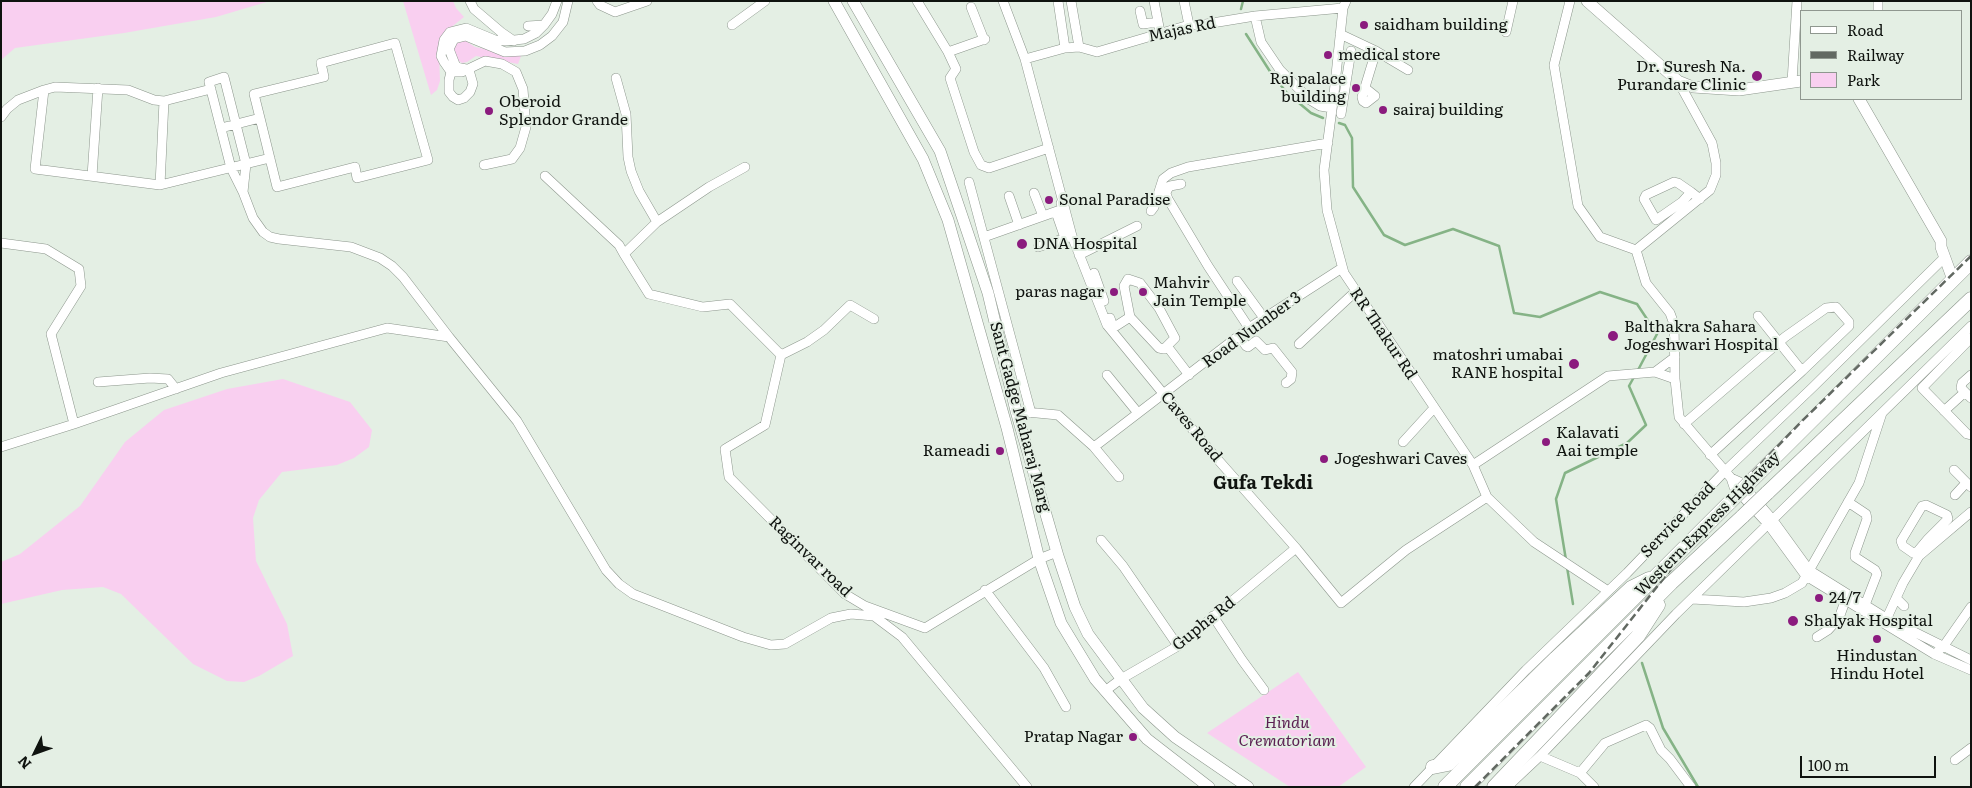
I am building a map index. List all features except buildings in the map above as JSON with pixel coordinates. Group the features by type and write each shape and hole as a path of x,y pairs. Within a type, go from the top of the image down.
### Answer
{"highway":[{"name":"Western Express Highway","path":"1445,787 1971,262"},
{"name":"Western Express Highway","path":"1467,787 1671,583 1971,299"},
{"path":"1433,767 1448,764 1556,658 1632,588 1661,572"},
{"path":"1494,787 1638,636 1671,583"}],"main road":[{"path":"834,1 923,159 948,220 1007,428 1039,559 1061,623 1094,679 1147,739 1209,787"},
{"name":"Sant Gadge Maharaj Marg","path":"853,1 940,151 988,293 1016,411 1057,552 1075,607 1088,634 1143,708 1175,737 1248,787"},
{"path":"1587,1 1678,81 1693,87 1739,90 1796,82"},
{"path":"1864,102 1942,241 1943,252 1953,280"}],"street":[{"path":"470,1 474,9 510,41"},
{"path":"469,70 473,84 470,92 464,98 458,100 450,92 449,80 451,72 441,56 444,40 450,32 466,28 485,37 510,41 524,39 536,33 544,25 552,14 557,1"},
{"path":"469,70 456,67 449,49 450,43 459,36 466,36 505,52 525,51 552,36 563,22 568,1"},
{"path":"597,1 600,5 615,12 647,1"},
{"path":"732,25 766,1"},
{"path":"917,1 956,68 950,78 974,152 981,165 989,168 1050,148"},
{"path":"997,1 1017,49 1025,59"},
{"path":"1003,1 1025,59"},
{"path":"1058,1 1065,48"},
{"path":"1071,1 1079,47"},
{"path":"1154,1 1162,32"},
{"path":"1158,1 1162,32"},
{"path":"1184,1 1189,25"},
{"path":"1506,32 1513,1"},
{"path":"1570,1 1554,65 1578,206 1600,237 1636,250"},
{"path":"1796,82 1797,1"},
{"name":"Majas Rd","path":"1025,59 1065,48 1079,47 1097,52 1189,25 1200,25 1342,3"},
{"name":"RR Thakur Rd","path":"1342,3 1335,84 1324,170 1327,210 1342,268 1355,292 1473,465 1487,497 1534,542 1608,591"},
{"path":"948,52 984,40 971,7"},
{"path":"1140,11 1143,24 1158,22"},
{"path":"1255,16 1261,42 1280,70 1310,100 1320,106 1332,108"},
{"path":"528,26 544,25"},
{"path":"536,33 544,42"},
{"path":"1340,34 1376,51 1408,70"},
{"path":"505,52 510,41"},
{"path":"395,43 428,160 357,178 355,167 277,187 260,118 254,94 324,77 321,64 395,43"},
{"path":"1341,114 1351,51"},
{"path":"1365,88 1376,51"},
{"name":"Caves Road","path":"1025,59 1050,148 1062,214 1069,237 1079,255 1107,325 1242,488 1296,548 1341,603 1406,550 1487,497"},
{"path":"451,72 469,70 485,61 502,64 516,72 522,84 526,128 520,148 512,159 484,166"},
{"path":"243,192 246,164 224,77 210,82 211,89 231,168 257,226 270,237 351,247 380,258 392,266 403,277 448,337 517,421 606,570 619,584 633,594 743,637 771,645 785,644 831,618 851,614 874,616 902,637 1027,787"},
{"path":"616,78 626,114 628,157 631,171 639,191 657,222"},
{"path":"1636,250 1700,200 1710,190 1716,174 1712,143 1678,81"},
{"path":"1335,84 1345,86"},
{"path":"1,117 18,100 55,87 128,90 154,100 164,101 211,89"},
{"path":"92,176 98,88"},
{"path":"44,90 35,169 160,185 270,158"},
{"path":"160,185 164,101"},
{"path":"221,128 260,118"},
{"path":"1151,211 1163,179 1171,173 1188,166 1328,143"},
{"path":"624,254 657,222 709,187 745,167"},
{"path":"545,176 619,245 649,294 703,307 730,304 781,355 813,338 850,305 874,319"},
{"path":"1023,225 1063,209 1053,181"},
{"path":"969,182 1031,412"},
{"path":"1662,229 1644,201 1646,195 1674,182 1700,200"},
{"path":"1181,184 1170,186 1167,190 1168,199 1208,266 1249,328"},
{"path":"1656,220 1682,202 1691,192"},
{"path":"1034,193 1042,216"},
{"path":"1009,196 1023,225"},
{"path":"984,237 1062,214"},
{"path":"1079,255 1137,226"},
{"path":"1038,247 1069,237"},
{"path":"1,243 46,249 79,269 81,286 51,334 74,424"},
{"path":"1636,250 1646,283 1670,313 1674,324 1675,379 1679,417 1728,474 1734,487 1770,521 1807,573 1934,654 1971,670"},
{"name":"Service Road","path":"1414,787 1526,670 1728,474 1943,252"},
{"name":"Road Number 3","path":"1094,447 1249,328 1342,268"},
{"path":"1094,274 1112,324 1117,326 1130,316"},
{"path":"1128,279 1140,283 1159,308 1175,338 1167,346 1164,349 1159,348 1130,316 1124,286 1125,281 1128,279"},
{"path":"1237,281 1264,318"},
{"path":"1299,344 1355,292"},
{"path":"1684,424 1779,342 1826,308 1836,307 1850,322 1849,326 1802,371 1710,455"},
{"path":"1758,316 1802,371"},
{"path":"1507,787 1540,756 1770,521 1971,326"},
{"path":"1,447 221,373 387,328 448,337"},
{"path":"1239,336 1248,347 1256,341 1265,350 1273,348 1292,372 1291,379 1286,383"},
{"path":"1971,338 1922,388 1967,434 1971,435"},
{"path":"1167,346 1189,375"},
{"name":"Raginvar road","path":"781,355 765,426 725,449 729,477 827,578 845,594 865,606 925,628 985,590 1039,559 1057,552"},
{"path":"1655,372 1675,357"},
{"path":"1473,465 1608,376 1655,372 1675,379"},
{"path":"1107,375 1138,413"},
{"path":"1944,411 1968,395 1961,388 1962,383 1971,375"},
{"path":"98,382 150,378 168,380 176,389"},
{"path":"1403,442 1434,408"},
{"path":"1016,411 1058,415 1094,447 1119,477"},
{"path":"1692,599 1744,602 1771,598 1785,593 1802,583 1859,483 1882,412"},
{"path":"1954,470 1969,485 1955,495"},
{"path":"1848,502 1866,514 1868,519 1855,553 1855,557 1875,570 1877,574 1865,604"},
{"path":"1885,621 1919,556 1930,542 1948,519 1947,515 1926,505 1922,506 1901,541 1903,546 1913,554 1918,551 1930,542 1971,512"},
{"path":"1101,540 1123,566 1178,646"},
{"name":"Gupha Rd","path":"1105,690 1120,679 1178,646 1254,585 1296,548"},
{"path":"985,590 1044,668 1066,707"},
{"path":"1846,598 1865,604 1885,621 1971,660"},
{"path":"1818,636 1828,630 1839,618 1846,598"},
{"path":"1896,598 1904,606"},
{"path":"1934,654 1943,647 1971,607"},
{"path":"1213,616 1264,690"},
{"path":"1580,773 1605,743 1646,725 1650,728 1661,750 1691,787"},
{"path":"1955,760 1971,748"},
{"path":"1540,756 1580,773 1594,787"}],"green space":[{"path":"1,1 270,1 216,17 124,33 15,48 1,60"},
{"path":"403,1 453,1 464,17 444,33 439,55 440,81 437,90 431,95"},
{"path":"466,41 475,47 521,56 518,64 476,56 462,63 457,60 453,48 456,42"},
{"path":"283,379 350,402 372,430 369,447 354,458 337,465 282,472 259,500 253,518 256,561 287,624 293,656 259,676 244,682 227,681 193,664 121,594 103,587 62,590 1,604 1,562 20,554 80,506 125,442 164,410 227,389"},
{"name":"Hindu Crematoriam","path":"1298,672 1366,767 1338,787 1290,787 1207,733"}],"waterway":[{"path":"1241,9 1243,1"},
{"path":"1246,34 1271,73 1287,93 1311,113 1323,118"},
{"path":"1339,123 1345,125 1352,138 1353,187 1384,235 1405,245 1453,229 1499,246 1514,313 1540,317 1600,292 1637,304 1657,334 1637,372"},
{"path":"1566,560 1556,499 1565,473 1627,443 1646,425 1629,386 1634,377"},
{"path":"1567,567 1573,604"},
{"path":"1642,663 1663,728 1698,787"}],"railway":[{"path":"1475,787 1589,673 1723,503 1800,423 1971,256"}],"place":[{"name":"saidham building","path":"1364,25"},
{"name":"medical store","path":"1328,55"},
{"name":"Dr. Suresh Na. Purandare Clinic","path":"1757,76"},
{"name":"Raj palace building","path":"1356,88"},
{"name":"sairaj building","path":"1383,110"},
{"name":"Oberoid Splendor Grande","path":"489,111"},
{"name":"Sonal Paradise","path":"1049,200"},
{"name":"DNA Hospital","path":"1022,244"},
{"name":"paras nagar","path":"1114,292"},
{"name":"Mahvir Jain Temple","path":"1143,292"},
{"name":"Balthakra Sahara Jogeshwari Hospital","path":"1613,336"},
{"name":"matoshri umabai RANE hospital","path":"1574,364"},
{"name":"Kalavati Aai temple","path":"1546,442"},
{"name":"Rameadi","path":"1000,451"},
{"name":"Jogeshwari Caves","path":"1324,459"},
{"name":"24/7","path":"1819,598"},
{"name":"Shalyak Hospital","path":"1793,621"},
{"name":"Hindustan Hindu Hotel","path":"1877,639"},
{"name":"Pratap Nagar","path":"1133,737"}],"district":[{"name":"Gufa Tekdi","path":"1263,484"}]}
